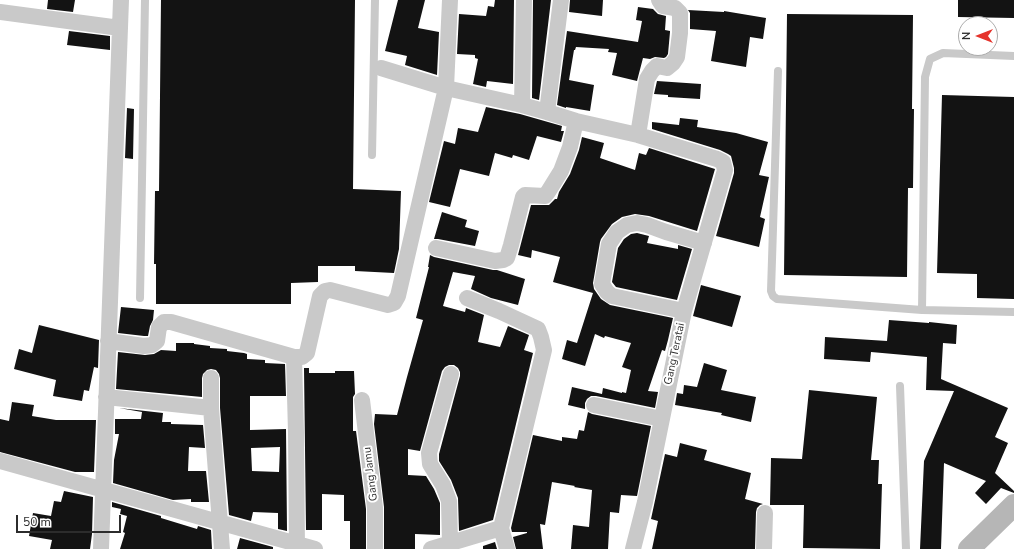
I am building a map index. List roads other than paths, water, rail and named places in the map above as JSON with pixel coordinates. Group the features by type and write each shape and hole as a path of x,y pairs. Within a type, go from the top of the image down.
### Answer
{"street":[{"path":"101,549 121,0"},
{"path":"108,340 144,346 152,345 157,341 159,327 164,322 171,322 294,357 302,357 307,353 320,296 325,291 330,290 388,305 394,303 398,296 446,88 450,0"},
{"path":"522,104 524,0"},
{"path":"547,112 561,0"},
{"path":"381,68 446,88 522,104 576,121 638,135 647,79 657,66 667,68 673,63 677,56 680,33 680,13 675,8 663,6 659,0"},
{"path":"0,12 120,28"},
{"path":"436,248 495,261 507,258 523,197 525,195 544,196 548,192 561,171 570,147 576,121"},
{"name":"Gang Teratai","path":"632,549 645,502 684,311 725,170 723,162 717,159 638,135"},
{"path":"684,311 612,296 607,292 602,284 609,244 617,232 627,224 637,223 704,243"},
{"path":"467,298 499,310 538,329 544,350 501,528 507,549"},
{"path":"294,357 297,546"},
{"path":"450,544 449,501 443,485 430,464 429,453 451,374"},
{"path":"212,378 211,408 222,549"},
{"path":"106,397 211,408"},
{"name":"Gang Jamu","path":"362,400 374,508 375,549"},
{"path":"594,405 662,420"},
{"path":"0,461 220,522 297,546 315,549"},
{"path":"970,549 1014,505"},
{"path":"764,549 765,512"},
{"path":"431,549 501,528"}],"lane":[{"path":"140,298 145,0"},
{"path":"372,155 375,0"},
{"path":"922,310 925,77 930,59 943,54 1014,56"},
{"path":"778,71 771,291 773,296 777,299 922,310 1014,312"},
{"path":"900,386 906,549"}]}
